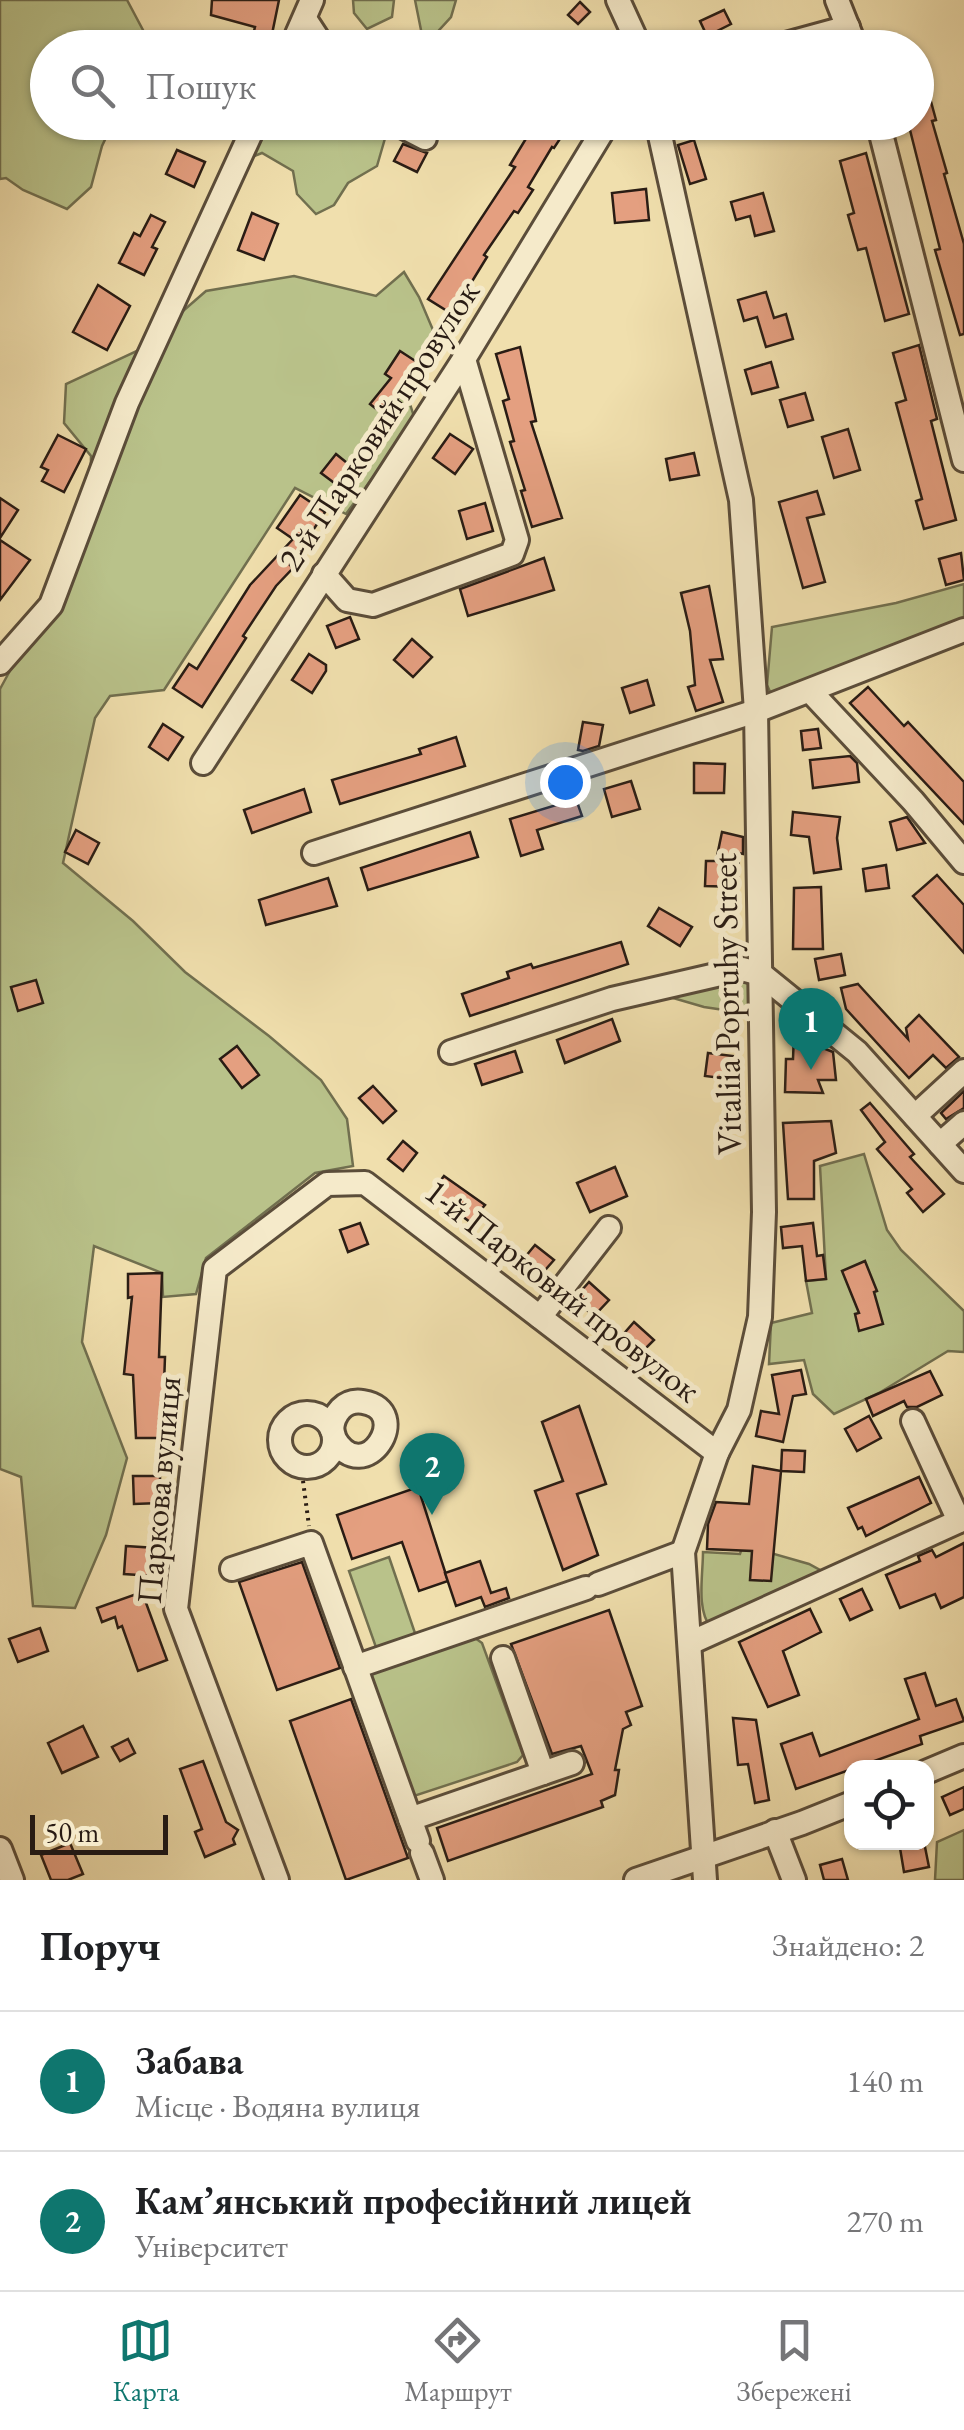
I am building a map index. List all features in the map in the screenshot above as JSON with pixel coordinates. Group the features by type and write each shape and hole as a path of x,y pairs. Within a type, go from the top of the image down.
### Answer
{"street":[{"path":"618,0 632,30"},
{"path":"836,0 849,30"},
{"path":"0,663 51,605 127,403 248,140"},
{"name":"2-й Парковий провулок","path":"203,763 464,359 597,140"},
{"name":"Vitaliia Popruhy Street","path":"661,140 741,500 756,712 764,1212 760,1317 740,1410 718,1454 683,1552 703,1870"},
{"path":"883,140 964,460"},
{"path":"324,574 347,600 374,605 512,554 517,540 464,359"},
{"path":"314,853 756,712 964,630"},
{"path":"811,692 964,862"},
{"path":"451,1052 612,998 742,970 761,974 857,1052 964,1171"},
{"path":"914,1116 964,1071"},
{"path":"940,1144 964,1123"},
{"name":"1-й Парковий провулок","path":"365,1183 718,1454"},
{"name":"Паркова вулиця","path":"277,1880 176,1609 215,1269 327,1184 365,1183"},
{"path":"540,1318 609,1228"},
{"path":"306,1413 322,1418 333,1434 330,1454 324,1460 301,1466 282,1450 281,1434 284,1426 306,1413"},
{"path":"690,1643 962,1520 913,1421"},
{"path":"232,1569 311,1543 432,1880"},
{"path":"355,1666 683,1552"},
{"path":"502,1658 542,1773"},
{"path":"934,1769 964,1756"},
{"path":"410,1818 572,1763"},
{"path":"636,1880 703,1870 774,1831 844,1806"},
{"path":"774,1831 794,1880"},
{"path":"0,1849 12,1880"}],"path":[{"path":"301,1466 311,1543"}],"green space":[{"path":"0,0 127,0 143,30 30,30 30,140 105,140 91,187 67,209 6,178 0,179"},
{"path":"353,0 394,0 392,17 367,29 354,13"},
{"path":"415,0 456,0 451,17 439,30 421,30"},
{"path":"257,140 385,140 377,166 348,183 334,205 316,214 297,194 293,171 262,153 249,158"},
{"path":"404,272 433,330 420,364 405,388 415,420 346,514 295,488 164,690 110,696 95,718 63,863 133,921 185,972 321,1080 347,1119 353,1166 315,1173 206,1258 196,1294 163,1297 162,1273 94,1246 82,1342 127,1458 106,1535 75,1608 33,1606 21,1477 0,1469 0,689 90,524 91,456 64,423 66,384 137,351 206,291 294,276 376,296"},
{"path":"964,584 964,626 771,694 767,685 772,627 896,603"},
{"path":"757,977 758,1015 704,1007 656,993"},
{"path":"864,1154 887,1230 901,1250 964,1311 964,1352 948,1351 879,1393 834,1414 813,1394 804,1360 769,1364 771,1323 812,1313 806,1281 826,1279 820,1166"},
{"path":"743,1545 809,1564 829,1575 711,1628 702,1602 703,1552 740,1554"},
{"path":"389,1557 417,1639 378,1653 349,1571"},
{"path":"475,1638 482,1643 523,1755 517,1762 414,1796 410,1794 369,1675 371,1671"},
{"path":"964,1830 964,1880 935,1880 937,1842"}],"building":[{"path":"212,0 279,0 273,30 254,30 255,27 211,15"},
{"path":"580,2 590,12 578,24 568,15"},
{"path":"724,10 731,24 719,30 704,30 700,21"},
{"path":"934,128 964,244 964,334 960,335 935,250 940,249 913,140 934,140"},
{"path":"525,140 559,140 528,187 533,190 484,255 487,257 452,314 428,299 515,167 510,165"},
{"path":"694,140 706,179 690,184 678,145"},
{"path":"403,144 427,153 417,172 394,161"},
{"path":"177,150 205,162 194,187 166,174"},
{"path":"866,153 909,314 885,321 866,248 858,250 848,215 854,213 840,161"},
{"path":"646,189 649,220 615,223 612,193"},
{"path":"763,193 774,231 755,236 750,216 736,220 731,202"},
{"path":"252,213 278,224 264,260 238,250"},
{"path":"151,215 165,222 144,275 119,263 134,233 140,236"},
{"path":"98,285 130,306 107,350 73,332"},
{"path":"766,292 774,318 786,314 793,339 766,347 757,317 744,321 738,300"},
{"path":"919,345 937,419 931,421 956,520 924,529 916,501 922,499 896,403 906,400 893,353"},
{"path":"520,347 536,421 531,422 562,518 532,527 510,442 514,441 503,401 509,399 496,354"},
{"path":"400,351 420,364 389,419 370,404 391,378 385,374"},
{"path":"771,362 778,387 752,394 745,370"},
{"path":"805,393 813,420 788,427 780,400"},
{"path":"848,429 860,470 834,478 822,437"},
{"path":"450,434 473,449 455,474 433,458"},
{"path":"58,435 86,449 64,492 42,481 48,470 41,467"},
{"path":"694,453 699,475 670,480 666,459"},
{"path":"336,454 352,467 337,485 321,473"},
{"path":"817,491 824,514 807,518 825,582 803,588 779,502"},
{"path":"300,495 325,512 290,565 293,568 276,586 243,636 246,638 202,707 173,688 189,664 197,669 250,585 293,539 277,528"},
{"path":"0,498 18,510 0,538"},
{"path":"485,503 493,531 467,539 459,511"},
{"path":"0,540 30,560 0,600"},
{"path":"961,553 964,580 946,585 939,559"},
{"path":"544,558 554,590 468,616 460,589"},
{"path":"709,586 723,659 710,660 723,702 696,711 688,687 695,685 690,631 681,593"},
{"path":"350,617 359,639 336,648 327,626"},
{"path":"412,639 432,657 413,677 394,660"},
{"path":"309,654 326,665 312,693 292,680"},
{"path":"647,680 654,705 630,713 622,688"},
{"path":"868,687 904,726 908,722 964,782 964,824 850,703"},
{"path":"583,722 603,725 599,746 583,751 578,750"},
{"path":"163,724 183,737 168,760 149,747"},
{"path":"818,729 821,748 803,750 801,731"},
{"path":"456,737 465,766 340,804 332,780 421,754 419,749"},
{"path":"850,756 857,763 859,782 813,788 810,760"},
{"path":"694,763 725,764 724,793 694,793"},
{"path":"631,781 640,809 612,817 604,789"},
{"path":"304,789 311,812 252,833 244,810"},
{"path":"576,799 582,816 537,830 543,849 521,856 510,819"},
{"path":"793,812 840,817 837,838 841,869 814,873 809,837 791,835"},
{"path":"907,817 925,843 897,850 890,822"},
{"path":"76,830 99,843 88,864 65,852"},
{"path":"470,832 478,857 368,890 361,868"},
{"path":"722,832 743,837 738,887 705,886 706,861 716,861"},
{"path":"886,865 889,888 866,891 863,869"},
{"path":"937,875 964,905 964,953 913,896"},
{"path":"328,878 337,906 266,925 259,900"},
{"path":"821,887 823,949 793,949 794,888"},
{"path":"659,908 692,927 680,946 648,926"},
{"path":"621,942 628,964 470,1016 462,994 509,978 507,972 531,964 533,968"},
{"path":"841,954 845,975 819,980 815,959"},
{"path":"36,980 43,1003 18,1011 11,987"},
{"path":"858,984 908,1039 906,1028 919,1015 959,1057 946,1068 933,1055 909,1078 846,1009 841,988"},
{"path":"612,1019 620,1041 565,1063 557,1040"},
{"path":"794,1034 812,1035 833,1052 836,1080 818,1080 823,1093 785,1092 786,1059 793,1059"},
{"path":"237,1046 259,1075 242,1088 220,1059"},
{"path":"515,1051 522,1072 482,1085 475,1064"},
{"path":"708,1053 733,1056 730,1079 705,1076"},
{"path":"373,1086 396,1111 383,1123 359,1098"},
{"path":"964,1091 964,1108 946,1119 941,1113"},
{"path":"870,1103 914,1154 910,1157 944,1194 923,1212 907,1193 912,1189 877,1149 885,1142 861,1110"},
{"path":"831,1121 836,1153 814,1161 814,1199 788,1199 783,1123"},
{"path":"403,1141 417,1153 403,1171 388,1159"},
{"path":"615,1167 627,1196 590,1212 577,1183"},
{"path":"444,1176 485,1205 470,1222 431,1193"},
{"path":"360,1223 368,1244 348,1252 340,1230"},
{"path":"813,1223 817,1256 823,1255 826,1279 806,1281 802,1246 783,1248 781,1227"},
{"path":"535,1245 554,1260 539,1277 521,1262"},
{"path":"865,1261 877,1291 874,1292 883,1324 859,1331 855,1314 859,1313 842,1271"},
{"path":"162,1273 162,1438 136,1438 133,1375 124,1374 132,1297 128,1298 128,1274"},
{"path":"589,1282 609,1300 594,1316 574,1299"},
{"path":"634,1322 654,1340 640,1354 621,1337"},
{"path":"801,1370 806,1394 793,1396 783,1442 756,1436 761,1411 779,1414 772,1375"},
{"path":"930,1371 942,1395 917,1407 907,1407 904,1401 873,1416 866,1399"},
{"path":"579,1406 606,1484 577,1494 598,1555 563,1570 535,1491 563,1481 542,1422"},
{"path":"869,1416 881,1438 857,1451 845,1429"},
{"path":"782,1450 805,1451 804,1472 781,1471"},
{"path":"753,1466 781,1471 771,1581 750,1580 752,1551 707,1549 708,1524 716,1502 749,1504"},
{"path":"133,1476 160,1476 160,1503 134,1504"},
{"path":"919,1477 931,1503 866,1536 862,1527 858,1529 848,1508"},
{"path":"418,1487 448,1581 419,1591 402,1542 352,1559 337,1515"},
{"path":"964,1543 964,1597 941,1608 935,1594 900,1608 886,1575 920,1561 918,1556 932,1550 936,1557"},
{"path":"126,1546 156,1548 154,1576 124,1574"},
{"path":"480,1561 491,1593 506,1588 509,1598 485,1607 481,1597 456,1606 445,1573"},
{"path":"302,1562 340,1668 277,1690 239,1582"},
{"path":"862,1589 872,1610 850,1620 840,1599"},
{"path":"142,1592 167,1660 138,1671 122,1626 118,1628 115,1617 102,1622 97,1608"},
{"path":"810,1609 821,1632 783,1651 799,1695 768,1707 739,1642"},
{"path":"609,1610 642,1706 626,1712 631,1725 623,1729 615,1770 619,1770 615,1795 601,1801 603,1807 448,1861 437,1828 592,1774 581,1746 552,1754 511,1644"},
{"path":"40,1628 48,1651 18,1662 9,1639"},
{"path":"925,1673 936,1706 956,1699 964,1721 920,1736 922,1744 877,1760 844,1760 844,1772 796,1789 781,1744 812,1733 820,1756 919,1719 905,1679"},
{"path":"351,1699 408,1858 346,1880 290,1721"},
{"path":"733,1718 756,1720 769,1800 755,1803 748,1764 738,1765"},
{"path":"83,1726 98,1757 62,1773 48,1743"},
{"path":"128,1739 135,1753 120,1761 112,1747"},
{"path":"203,1761 226,1822 238,1830 233,1839 235,1844 205,1857 195,1832 202,1829 180,1769"},
{"path":"964,1787 964,1809 950,1815 942,1797"},
{"path":"70,1843 83,1874 68,1880 51,1880 41,1855"},
{"path":"900,1850 926,1850 929,1867 904,1872"},
{"path":"842,1859 848,1880 824,1880 820,1865"}],"place":[{"name":"Забава","path":"811,1070"},
{"name":"Кам’янський професійний лицей","path":"432,1515"}]}
